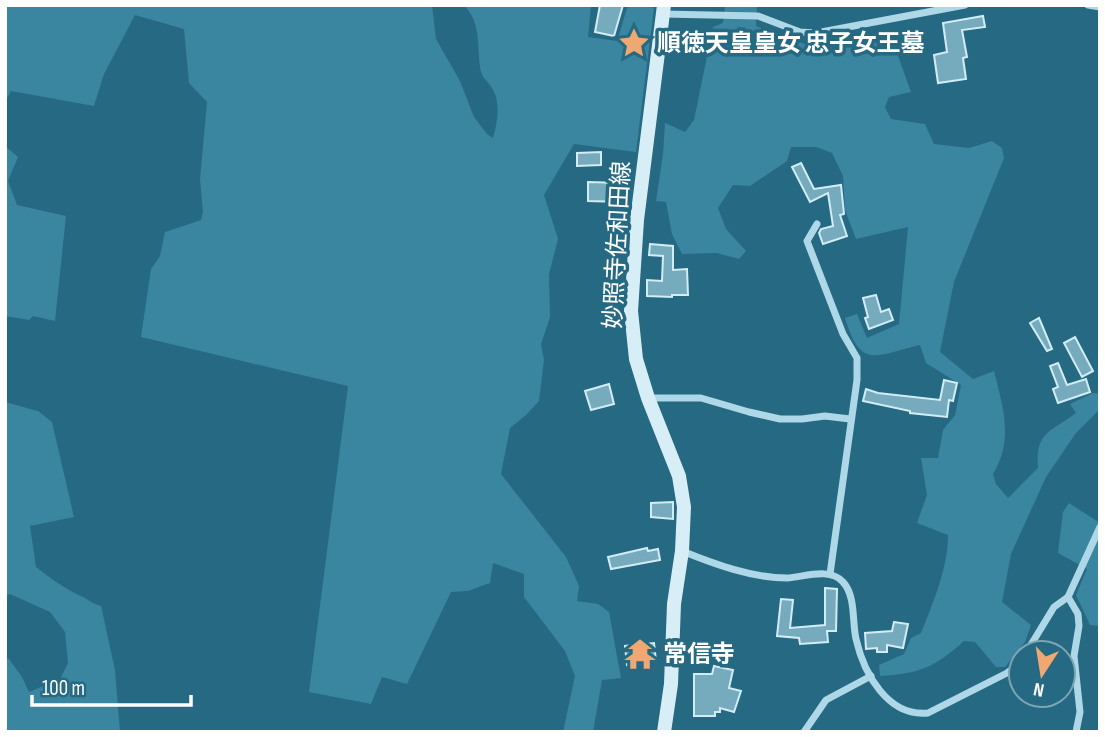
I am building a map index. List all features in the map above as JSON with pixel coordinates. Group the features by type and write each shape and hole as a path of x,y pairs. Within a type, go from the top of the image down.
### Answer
{"main road":[{"name":"妙照寺佐和田線","path":"664,10 637,220 631,311 636,359 678,477 684,507 682,551 674,604 671,684 664,732"}],"street":[{"path":"664,10 758,16 800,32 816,33 965,5"},
{"path":"1088,5 1100,8"},
{"path":"817,224 807,241 843,334 857,358 857,380 830,574"},
{"path":"648,398 701,398 780,419 825,416 850,419"},
{"path":"1035,639 1054,607 1068,597 1100,527"},
{"path":"682,551 764,576 787,578 830,574 842,580 849,590 856,640 871,676 883,695 894,705 917,714 928,713 1007,673"},
{"path":"1068,597 1078,614 1079,626 1074,656 1080,712 1076,732"},
{"path":"804,732 826,700 871,676"}],"shaded area":[{"path":"5,5 432,5 436,39 460,81 474,117 493,138 497,101 481,72 474,19 463,5 591,5 588,37 617,41 628,5 648,5 654,8 636,152 574,144 544,195 558,239 549,274 550,317 541,344 544,360 539,401 510,428 501,474 566,557 579,586 577,601 598,604 609,612 621,678 602,680 593,732 563,732 575,676 565,651 524,597 524,574 493,563 490,583 468,591 451,592 407,684 382,677 371,704 309,692 348,386 141,337 151,269 160,256 165,232 201,220 203,212 200,179 207,102 189,83 184,29 135,15 104,74 94,106 11,91 5,102"},
{"path":"725,5 757,5 756,26 810,46 889,31 911,92 889,97 885,107 891,119 925,124 934,144 969,148 992,141 1002,148 1004,158 954,282 940,352 973,379 994,371 1003,410 1005,436 993,474 996,484 1008,498 1038,468 1039,446 1046,434 1076,413 1070,404 1093,393 1100,394 1100,409 1076,433 1046,477 1011,554 1002,602 1031,625 1026,639 1007,639 1005,667 996,667 975,642 964,641 926,668 880,676 879,665 904,654 911,638 921,633 943,573 948,535 917,523 927,495 921,458 938,458 943,430 955,415 961,385 926,363 920,345 881,355 864,352 857,346 845,318 857,314 867,338 899,324 908,227 856,239 845,210 843,176 832,153 816,147 791,147 787,161 750,186 733,185 718,208 726,229 746,251 739,259 717,253 682,254 672,234 666,202 656,201 665,123 685,132 694,120 713,27 723,23"},
{"path":"5,146 18,157 8,181 17,205 66,216 55,321 33,316 29,320 5,316"},
{"path":"5,402 38,411 52,422 74,517 30,526 36,567 63,586 101,606 115,670 120,732 5,732 5,658 9,659 22,677 29,692 60,679 68,663 65,632 50,612 10,594 5,596"},
{"path":"1069,503 1100,523 1100,626 1090,625 1076,595 1087,569 1058,553 1063,512"}],"building":[{"path":"600,5 623,5 614,36 595,32"},
{"path":"983,16 985,27 962,30 967,57 963,58 966,79 938,83 934,55 947,52 943,23"},
{"path":"601,152 601,165 577,166 577,153"},
{"path":"801,163 814,189 841,185 844,214 840,215 847,236 823,244 819,233 821,229 833,226 828,193 810,202 792,167"},
{"path":"588,182 622,183 622,202 588,201"},
{"path":"650,244 673,246 673,270 687,269 688,295 647,296 647,280 662,281 663,256 649,255"},
{"path":"876,295 881,312 889,309 893,320 869,329 863,298"},
{"path":"1039,318 1052,349 1047,351 1030,323"},
{"path":"1075,337 1093,371 1082,377 1064,343"},
{"path":"1058,363 1067,385 1086,379 1090,392 1058,403 1053,389 1058,387 1050,366"},
{"path":"944,380 957,383 953,401 949,400 947,417 910,413 863,401 866,389 878,393 940,400"},
{"path":"609,384 614,404 591,410 585,391"},
{"path":"673,502 673,519 651,517 651,503"},
{"path":"647,548 648,551 658,549 660,560 611,569 608,557"},
{"path":"825,588 837,589 836,631 827,631 828,642 800,644 799,638 777,636 781,599 793,600 790,628 825,625"},
{"path":"894,622 908,624 903,648 887,645 887,652 877,652 877,648 866,649 865,633 892,631"},
{"name":"常信寺","path":"654,643 656,661 627,665 625,646"},
{"path":"714,666 733,670 729,688 741,691 734,712 720,708 720,712 715,712 715,716 694,716 694,674 712,674"}],"place":[{"name":"順徳天皇皇女 忠子女王墓","path":"634,43"},
{"name":"常信寺","path":"640,654"}]}
